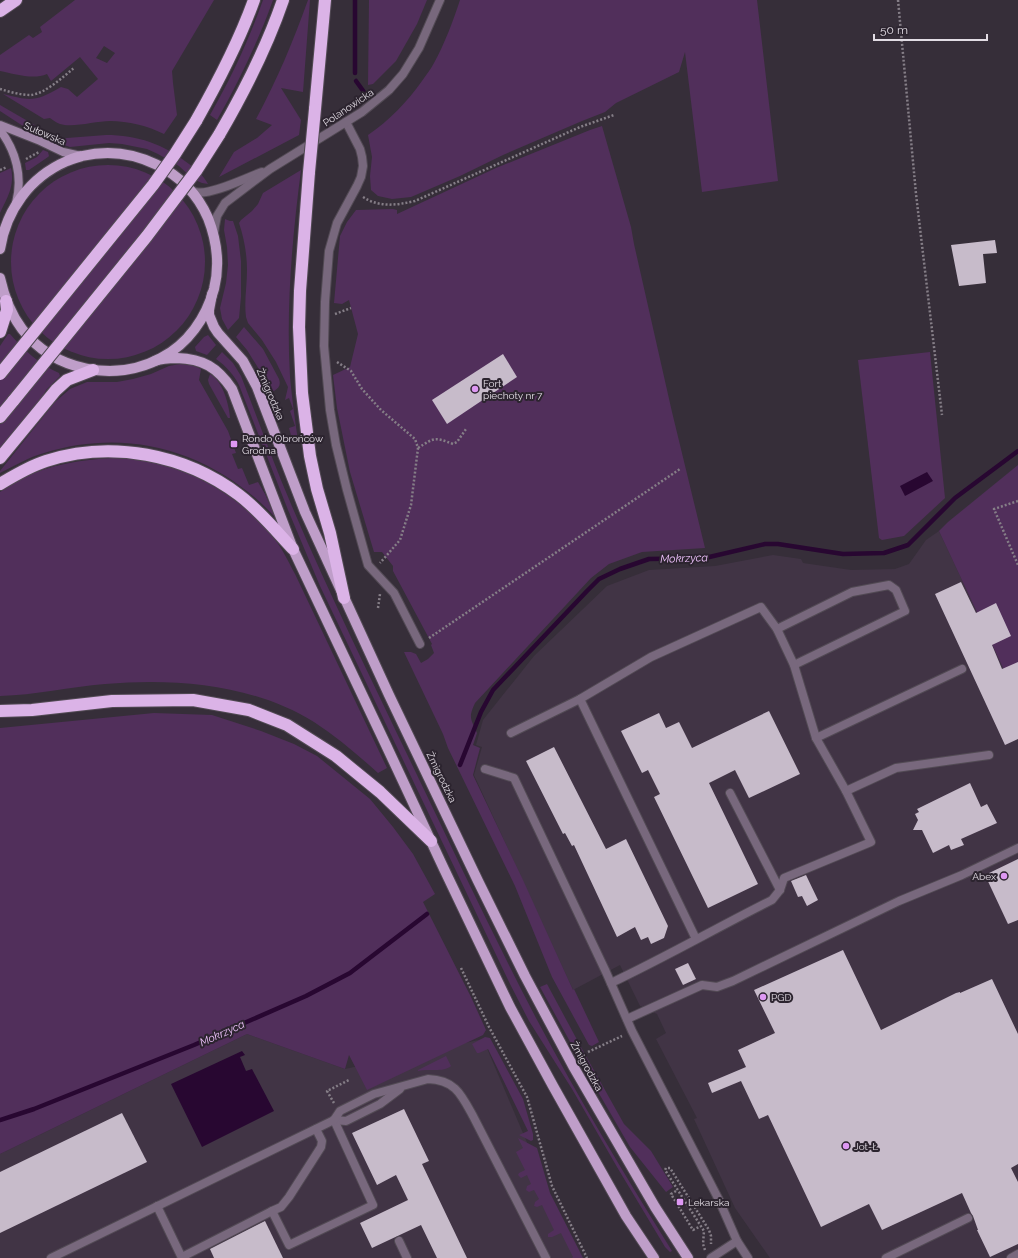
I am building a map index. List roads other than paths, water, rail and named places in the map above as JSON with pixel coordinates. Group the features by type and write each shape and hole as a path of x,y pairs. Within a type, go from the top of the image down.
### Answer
{"highway":[{"path":"0,11 16,0"},
{"path":"0,374 153,185 175,154 216,86 235,47 254,0"},
{"path":"0,417 147,236 196,171 236,107 256,67 283,0"},
{"path":"325,0 309,172 300,291 299,327 302,393 310,456 330,533 344,598"},
{"path":"0,332 7,310 6,301"},
{"path":"0,458 56,390 67,380 93,370"},
{"path":"0,484 46,461 75,454 116,451 147,454 187,466 224,484 246,501 293,549"},
{"path":"0,711 32,710 112,701 193,700 249,710 287,725 336,756 380,792 431,841"}],"main road":[{"name":"Sułowska","path":"0,125 63,152 82,156"},
{"path":"0,130 12,150 19,175 19,187 16,204"},
{"path":"0,249 4,228 9,215 16,204 26,190 56,166 82,156 110,153 129,155 142,159 163,168 175,176 188,187 204,210 214,237 217,265 216,281 203,316 195,329 184,341 155,361"},
{"path":"0,278 6,301 22,329 44,351 59,360 73,366 93,370 109,371 140,367 163,358 189,358 202,362 217,371 227,381 234,395 293,549 507,1000 553,1086 626,1216 654,1258"},
{"name":"Żmigrodzka","path":"212,294 208,310 214,327 243,361 257,387 305,512 389,695 474,874 525,976 573,1066 655,1207 688,1258"}],"street":[{"name":"Polanowicka","path":"214,237 214,226 217,216 225,203 270,169 346,122 377,101 389,90 403,74 419,48 440,0"},
{"path":"346,122 360,149 363,166 358,186 342,211 337,223 329,251 324,346 330,410 336,445 368,565 394,593 420,644"},
{"name":"Polanowicka","path":"188,187 197,193 203,193 218,189 270,169"},
{"path":"776,629 852,592 889,585 896,590 905,611 794,665"},
{"path":"512,733 580,699 651,657 762,607 776,629 794,665 816,738 846,791 871,842 784,878 780,890 772,900 696,939 675,952 611,983"},
{"path":"816,738 962,669"},
{"path":"580,699 696,939"},
{"path":"846,791 896,768 989,755"},
{"path":"485,769 514,778 611,983 632,1031 720,1200 737,1241 748,1258"},
{"path":"730,794 780,890"},
{"path":"627,1019 702,985 717,987 733,981 899,901 962,875 1018,848"},
{"path":"334,1120 339,1113 374,1094 415,1082 428,1079 435,1080 448,1084 458,1090 473,1116 546,1258"},
{"path":"51,1258 316,1128 334,1120 346,1121 380,1104 402,1087"},
{"path":"272,1211 289,1245 373,1205 334,1120"},
{"path":"157,1206 182,1258 281,1206 289,1197 321,1147 322,1141 316,1128"},
{"path":"886,1258 968,1218"},
{"path":"398,1241 407,1258"},
{"path":"711,1258 737,1241"},
{"path":"1011,1258 1018,1254"}],"waterway":[{"path":"355,0 355,73"},
{"path":"356,81 364,92"},
{"name":"Mokrzyca","path":"460,765 481,712 493,690 599,579 620,569 649,559 705,558 765,544 778,544 843,554 884,553 908,545 955,498 1018,451"},
{"name":"Mokrzyca","path":"0,1120 34,1109 194,1045 306,996 350,973 427,914"}],"place":[{"name":"Fort piechoty nr 7","path":"475,389"},
{"name":"Rondo Obrońców Grodna","path":"234,444"},
{"name":"Abex","path":"1004,876"},
{"name":"PGD","path":"763,997"},
{"name":"Jot-Ł","path":"846,1146"},
{"name":"Lekarska","path":"680,1202"}]}
